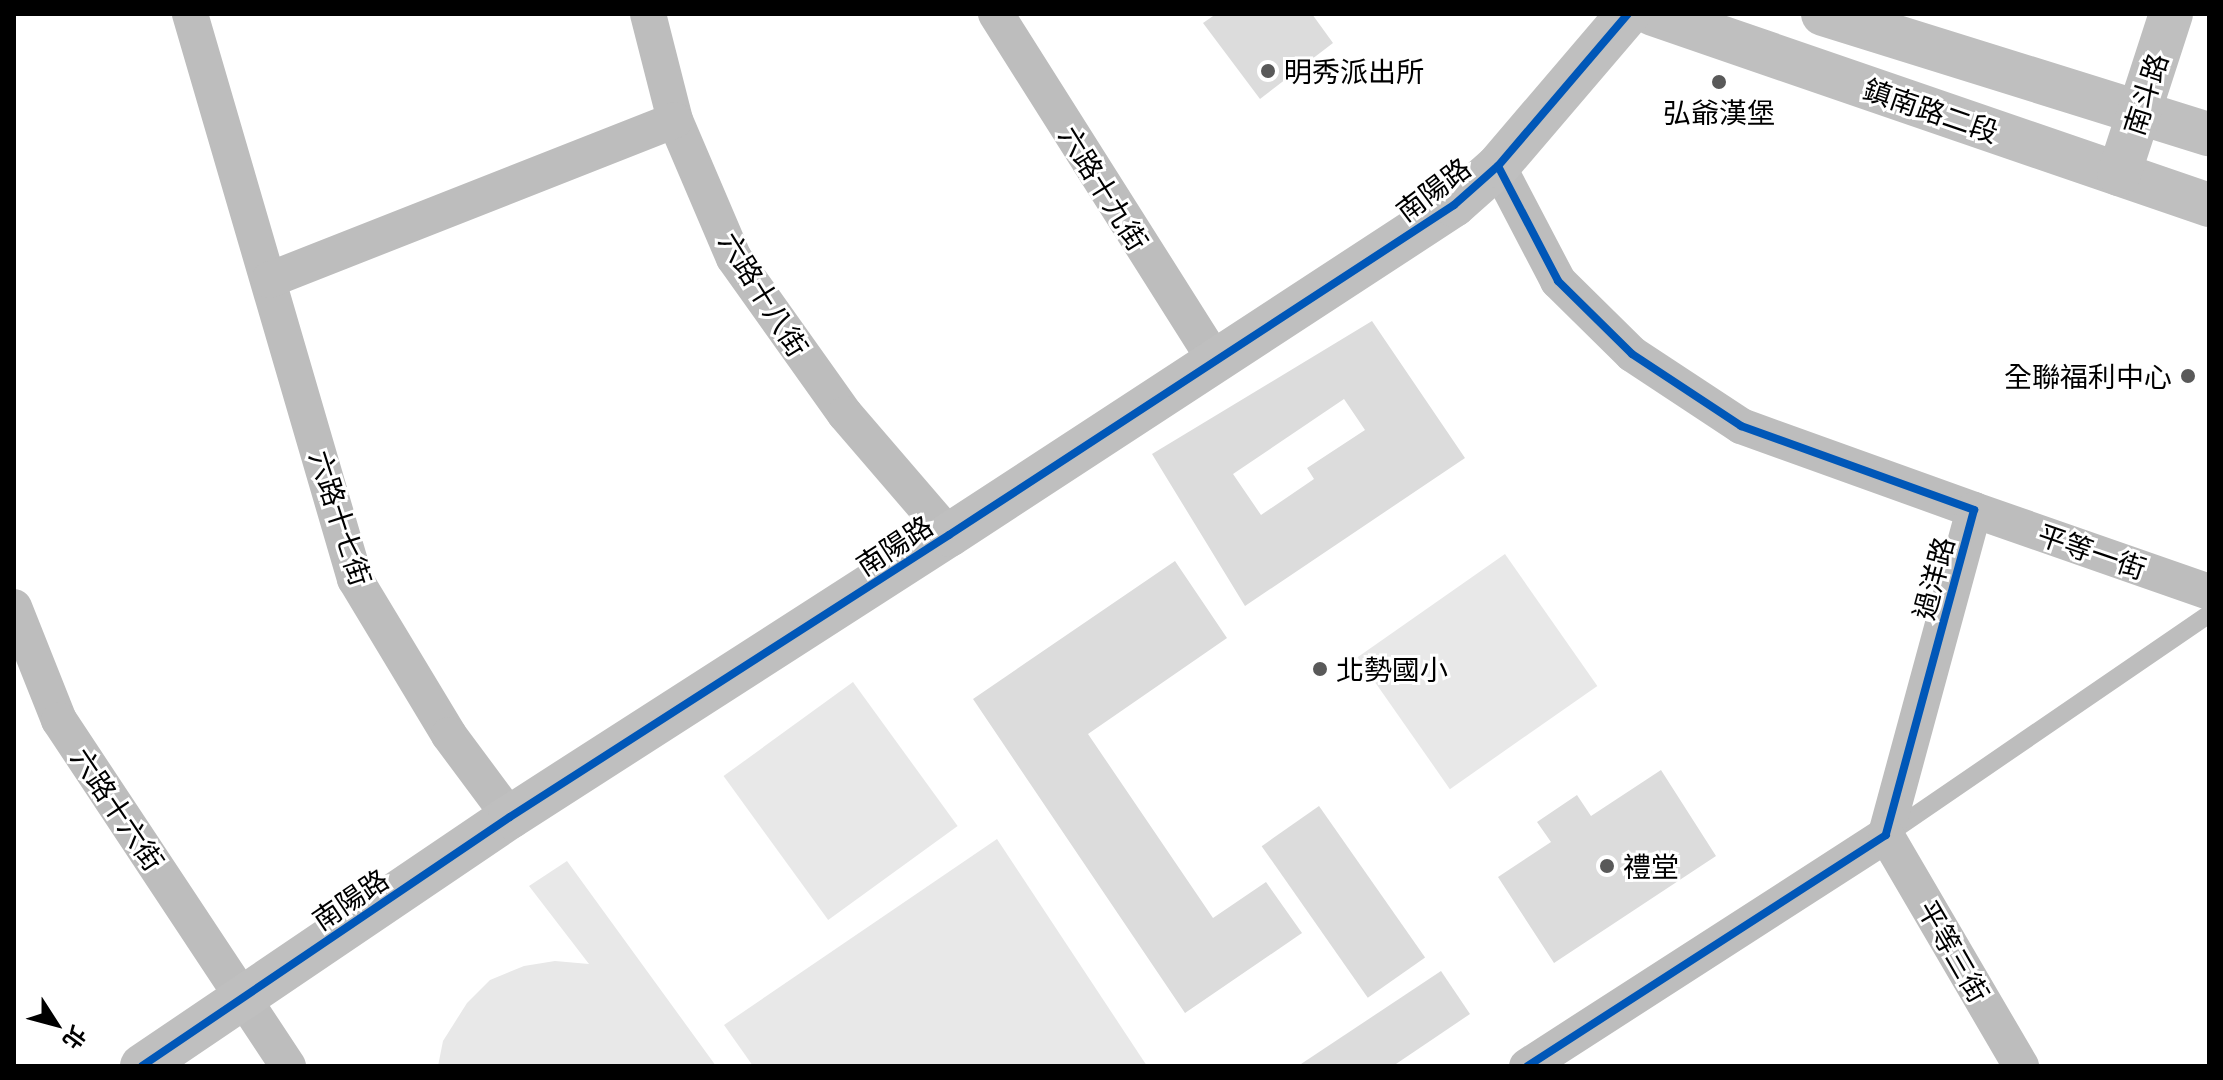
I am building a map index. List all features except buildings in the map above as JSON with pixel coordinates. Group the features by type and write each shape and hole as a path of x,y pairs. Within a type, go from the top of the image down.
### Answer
{"street":[{"name":"六路十七街","path":"190,14 355,579 449,735 510,817"},
{"name":"六路十八街","path":"648,14 675,120 734,258 845,414 949,535"},
{"name":"六路十九街","path":"996,14 1215,361"},
{"name":"南陽路","path":"142,1066 510,817 1454,205 1498,166 1628,14"},
{"name":"鎮南路二段","path":"1653,14 2209,205"},
{"name":"鎮南路二段","path":"1823,14 2141,110 2209,134"},
{"name":"南斗路","path":"2119,174 2171,14"},
{"path":"269,280 675,120"},
{"name":"過洋路","path":"1498,166 1558,281 1632,354 1741,426 1974,510 1886,835"},
{"name":"平等一街","path":"1974,510 2209,592"},
{"name":"六路十六街","path":"14,607 59,720 288,1066"},
{"path":"1527,1066 1565,1056 1886,835"},
{"name":"平等三街","path":"1886,835 2021,1066"}],"lane":[{"path":"1886,835 2209,614"}],"shaded area":[{"path":"1505,554 1597,686 1450,789 1358,657"},
{"path":"853,682 958,826 828,920 724,776"},
{"path":"997,839 1147,1066 753,1066 724,1025"},
{"path":"567,861 716,1066 438,1066 443,1041 467,1003 490,980 524,966 555,961 589,964 529,886"}],"cycle path":[{"path":"142,1066 510,817 1454,205 1498,166 1628,14"},
{"path":"1498,166 1558,281 1632,354 1741,426 1974,510 1886,835 1527,1066"}],"place":[{"name":"明秀派出所","path":"1268,71"},
{"name":"弘爺漢堡","path":"1719,82"},
{"name":"全聯福利中心","path":"2188,376"},
{"name":"北勢國小","path":"1320,669"},
{"name":"禮堂","path":"1607,866"}]}
